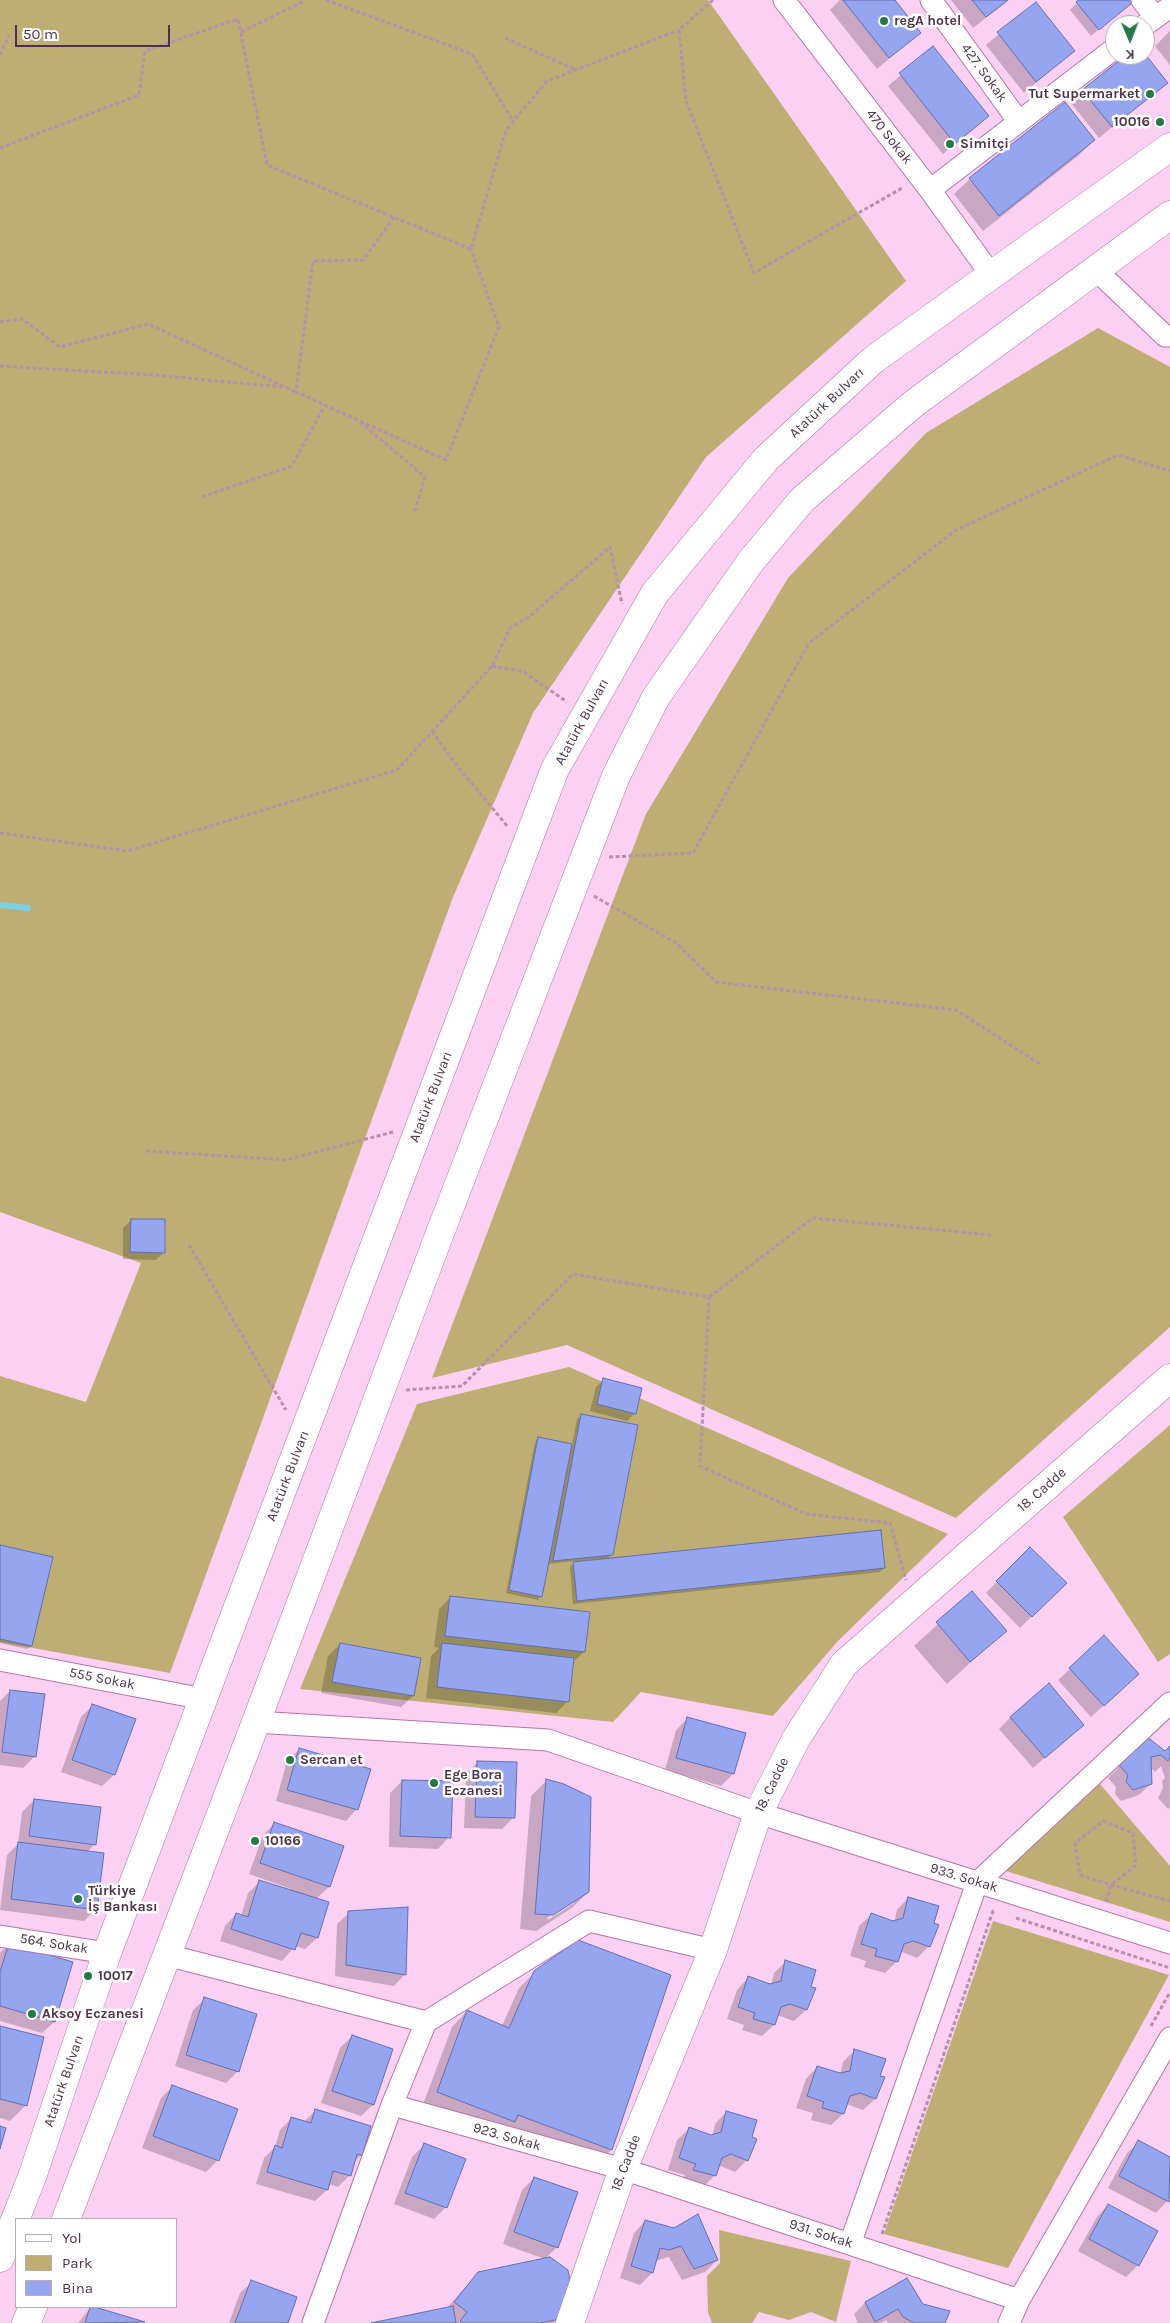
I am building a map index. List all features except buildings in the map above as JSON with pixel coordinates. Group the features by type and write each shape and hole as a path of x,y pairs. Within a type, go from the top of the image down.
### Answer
{"main road":[{"name":"Atatürk Bulvarı","path":"16,2218 32,2177 107,1952 420,1124 556,769 586,715 654,594 766,459 873,360 1170,147"},
{"path":"66,2218 584,858 616,776 656,697 751,561 802,500 912,405 1170,215"},
{"name":"18. Cadde","path":"570,2323 622,2169 713,1950 758,1813 796,1738 844,1664 1170,1378"},
{"name":"Atatürk Bulvarı","path":"0,2258 15,2220"},
{"path":"26,2323 32,2308"}],"street":[{"name":"470 Sokak","path":"784,0 925,184 992,276"},
{"name":"427. Sokak","path":"931,0 1019,122"},
{"path":"1142,0 1157,16"},
{"path":"925,184 1019,122 1105,56"},
{"path":"1095,269 1165,336 1170,336"},
{"name":"555 Sokak","path":"0,1660 204,1699"},
{"path":"850,2244 977,1882 1170,1704"},
{"name":"933. Sokak","path":"256,1722 548,1740 758,1813 1170,1943"},
{"path":"313,2323 392,2105 426,2022 589,1921 713,1950"},
{"name":"564. Sokak","path":"0,1936 107,1952"},
{"path":"167,1955 426,2022"},
{"path":"1009,2323 1019,2300 1170,2038"},
{"name":"923. Sokak","path":"392,2105 622,2169"},
{"name":"931. Sokak","path":"622,2169 1019,2300"}],"path":[{"path":"240,32 306,0"},
{"path":"326,0 472,54 513,121"},
{"path":"0,322 22,319 60,347 148,324 446,460 499,327 470,249 506,130 547,82 679,30 712,0"},
{"path":"0,148 139,95 145,51 238,19 268,165 470,249"},
{"path":"679,30 686,101 754,273 925,184"},
{"path":"0,55 9,35"},
{"path":"505,38 577,70"},
{"path":"296,392 313,261 363,260 394,217"},
{"path":"0,366 154,375 286,387"},
{"path":"202,497 292,466 324,405"},
{"path":"355,418 425,477 414,514"},
{"path":"584,858 693,853 809,644 956,530 1118,455 1170,471"},
{"path":"0,833 127,851 397,770 492,666 510,628 529,617 610,547 629,639"},
{"path":"492,666 524,672 586,715"},
{"path":"432,731 458,767 526,848"},
{"path":"574,884 676,943 716,982 956,1010 1040,1064"},
{"path":"146,1151 286,1160 420,1124"},
{"path":"380,1392 462,1386 573,1274 709,1297 813,1218 992,1235"},
{"path":"189,1245 302,1437"},
{"path":"709,1297 700,1466 806,1514 890,1523 913,1604"},
{"path":"1111,1885 1136,1865 1133,1833 1103,1821 1075,1843 1080,1874 1111,1885 1170,1901"},
{"path":"880,2239 993,1911 1002,1914"},
{"path":"1012,1917 1170,1968"},
{"path":"1146,2035 1170,1992"}],"green space":[{"path":"0,0 708,0 906,281 706,457 533,713 453,897 170,1673 0,1642 0,1376 86,1402 141,1263 0,1212"},
{"path":"1098,328 1170,367 1170,1327 956,1518 567,1345 432,1378 646,814 788,578 926,433"},
{"path":"569,1367 948,1534 838,1641 773,1716 641,1692 613,1722 300,1689 417,1404"},
{"path":"1170,1425 1170,1654 1158,1662 1063,1517"},
{"path":"1100,1784 1170,1866 1170,1922 1006,1871"},
{"path":"993,1921 1169,1975 1008,2268 884,2234"},
{"path":"719,2230 851,2261 836,2322 811,2312 789,2320 759,2312 752,2323 712,2323 708,2312 707,2276 720,2263"}],"waterway":[{"path":"0,905 28,908"}],"place":[{"name":"regA hotel","path":"884,21"},
{"name":"Tut Supermarket","path":"1150,94"},
{"name":"10016","path":"1160,122"},
{"name":"Simitçi","path":"950,144"},
{"name":"Sercan et","path":"290,1760"},
{"name":"Ege Bora Eczanesi","path":"434,1783"},
{"name":"10166","path":"255,1841"},
{"name":"Türkiye İş Bankası","path":"78,1899"},
{"name":"10017","path":"88,1976"},
{"name":"Aksoy Eczanesi","path":"32,2014"}]}
